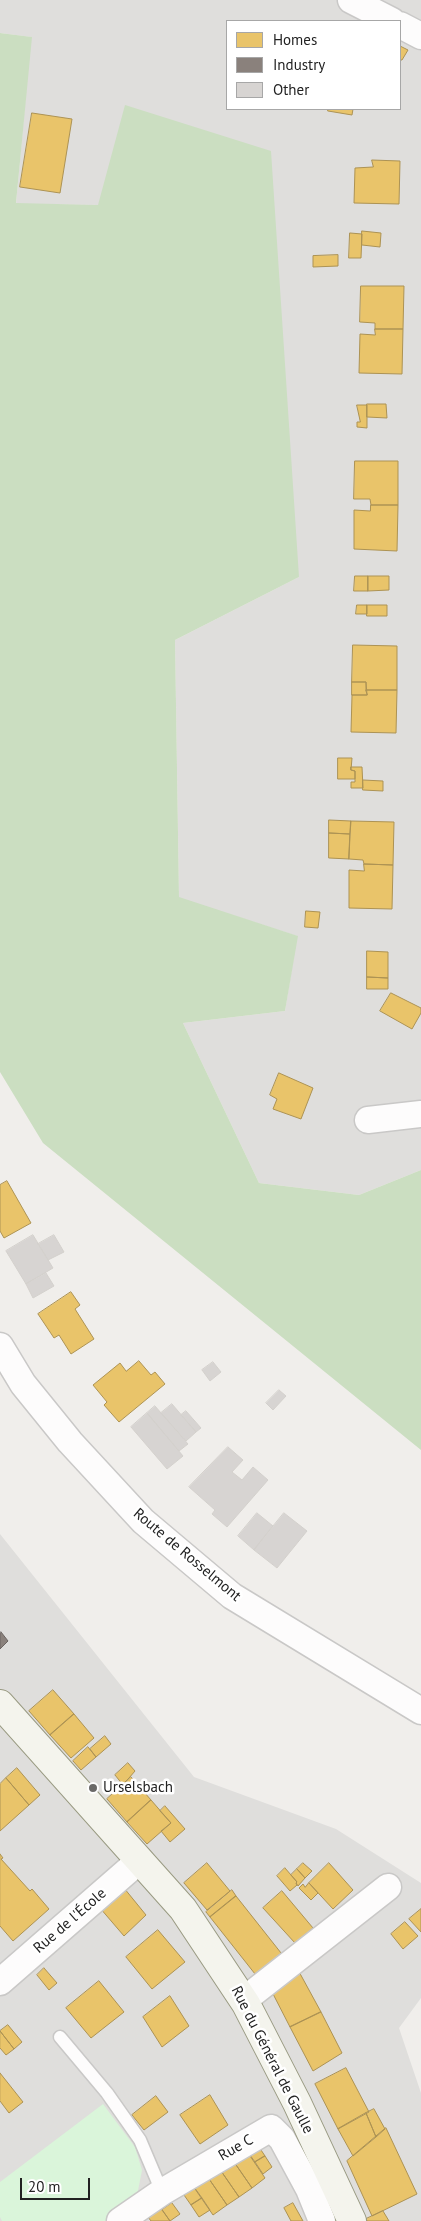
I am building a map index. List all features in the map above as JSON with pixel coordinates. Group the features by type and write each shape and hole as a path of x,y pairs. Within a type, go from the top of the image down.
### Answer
{"main road":[{"name":"Rue du Général de Gaulle","path":"0,1704 183,1909 244,2000 297,2103 320,2184 352,2221"}],"street":[{"path":"351,0 390,20"},
{"path":"401,26 421,36"},
{"path":"368,1120 421,1114"},
{"name":"Route de Rosselmont","path":"0,1346 23,1384 70,1442 143,1521 232,1596 421,1710"},
{"name":"Rue de l'École","path":"0,1982 140,1860"},
{"path":"244,2000 388,1887"},
{"name":"Rue C","path":"120,2221 162,2192 271,2128 320,2184"},
{"path":"320,2184 322,2221"}],"lane":[{"path":"60,2037 107,2093 140,2140 162,2192"}],"shaded area":[{"path":"0,0 421,0 421,1170 359,1195 259,1183 183,1023 285,1011 297,936 179,898 175,640 299,577 98,205 16,204 31,37 0,33"},
{"path":"0,1534 194,1777 336,1829 421,1883 421,1998 399,2028 421,2093 421,2221 0,2221"}],"green space":[{"path":"0,33 32,37 16,203 98,205 125,105 271,151 299,577 175,640 179,897 298,936 285,1011 183,1023 259,1183 359,1195 421,1170 421,1450 43,1143 0,1072"},
{"path":"103,2104 135,2147 142,2170 136,2201 109,2221 2,2221 0,2217 0,2182"}],"building: Homes":[{"path":"401,46 408,50 401,60"},
{"path":"328,110 353,110 352,115"},
{"path":"32,113 72,119 60,193 20,187"},
{"path":"372,160 400,161 399,204 354,203 355,168 373,167"},
{"path":"362,231 381,233 380,247 362,245"},
{"path":"350,233 362,234 361,258 349,258"},
{"path":"338,255 338,266 313,267 313,256"},
{"path":"361,286 404,286 403,329 375,329 375,323 360,322"},
{"path":"375,329 403,329 402,374 359,373 360,334 375,335"},
{"path":"367,404 386,404 387,418 367,417"},
{"path":"357,405 367,405 367,428 357,427 357,422 360,422"},
{"path":"355,461 398,461 398,505 371,505 370,499 354,499"},
{"path":"371,505 398,505 397,551 354,549 354,510 370,511"},
{"path":"355,576 368,576 368,591 354,591"},
{"path":"368,576 389,576 389,590 368,591"},
{"path":"357,605 367,605 367,614 356,614"},
{"path":"367,605 387,605 387,616 367,616"},
{"path":"353,645 397,646 397,690 366,690 366,682 352,682"},
{"path":"352,682 366,682 367,695 352,695"},
{"path":"366,690 397,690 396,733 351,732 352,695 367,695"},
{"path":"338,758 352,758 351,770 355,771 355,779 338,779"},
{"path":"351,767 362,767 363,788 351,788 351,782 355,782 355,771 351,770"},
{"path":"363,780 383,781 383,791 363,790"},
{"path":"329,820 351,821 350,834 329,833"},
{"path":"351,821 394,822 393,865 364,864 363,860 349,859"},
{"path":"329,833 350,834 349,859 329,858"},
{"path":"364,864 393,865 392,909 349,908 349,870 364,871"},
{"path":"306,911 320,912 318,928 305,927"},
{"path":"367,951 388,952 388,978 367,977"},
{"path":"367,977 388,978 388,989 367,989"},
{"path":"391,993 421,1008 421,1013 412,1029 380,1011"},
{"path":"279,1073 313,1088 301,1119 273,1109 277,1099 270,1095"},
{"path":"7,1181 31,1223 4,1238 0,1231 0,1185"},
{"path":"71,1292 80,1305 75,1309 94,1339 71,1354 59,1335 54,1338 38,1314"},
{"path":"139,1361 151,1375 155,1372 165,1384 119,1422 104,1405 107,1402 93,1385 120,1363 126,1371"},
{"path":"53,1690 74,1714 50,1735 29,1711"},
{"path":"74,1714 94,1738 71,1758 50,1735"},
{"path":"105,1736 111,1744 96,1757 90,1749"},
{"path":"88,1747 96,1757 81,1770 73,1761"},
{"path":"128,1763 135,1771 123,1785 115,1775"},
{"path":"17,1768 40,1795 29,1805 6,1778"},
{"path":"131,1777 151,1800 127,1822 107,1799"},
{"path":"6,1778 29,1805 0,1831 0,1784"},
{"path":"151,1800 171,1823 147,1844 127,1822"},
{"path":"165,1806 185,1829 170,1842 161,1831 171,1823 160,1811"},
{"path":"0,1854 3,1858 1,1859 30,1891 32,1889 49,1909 13,1941 0,1926"},
{"path":"207,1863 230,1891 207,1910 184,1883"},
{"path":"303,1863 312,1871 305,1878 297,1869"},
{"path":"329,1863 353,1890 333,1909 309,1883"},
{"path":"285,1868 297,1882 297,1885 290,1891 277,1876"},
{"path":"297,1869 305,1878 298,1886 291,1875"},
{"path":"309,1883 318,1893 311,1900 299,1888 303,1884 305,1887"},
{"path":"124,1888 146,1915 124,1936 100,1908"},
{"path":"232,1890 236,1896 210,1917 206,1912"},
{"path":"282,1891 313,1928 295,1943 263,1908"},
{"path":"236,1896 285,1958 259,1979 210,1917"},
{"path":"421,1909 421,1932 409,1919"},
{"path":"405,1922 418,1936 403,1949 391,1934"},
{"path":"158,1930 185,1962 152,1989 126,1957"},
{"path":"44,1968 57,1983 49,1990 37,1975"},
{"path":"297,1968 321,2012 290,2027 271,1990"},
{"path":"99,1981 124,2012 91,2038 66,2008"},
{"path":"170,1996 189,2026 162,2047 143,2017"},
{"path":"321,2012 342,2053 313,2071 290,2027"},
{"path":"8,2025 22,2042 14,2049 0,2031"},
{"path":"0,2031 14,2049 6,2055 0,2048"},
{"path":"346,2068 369,2112 338,2129 315,2084"},
{"path":"0,2073 23,2102 9,2113 0,2101"},
{"path":"210,2095 228,2125 200,2144 180,2115"},
{"path":"156,2096 168,2112 144,2130 132,2115"},
{"path":"374,2109 385,2129 376,2137 366,2113"},
{"path":"366,2113 376,2137 353,2156 338,2129"},
{"path":"386,2128 417,2194 372,2216 347,2161"},
{"path":"257,2144 265,2156 255,2162 247,2151"},
{"path":"246,2150 265,2178 252,2188 232,2159"},
{"path":"265,2156 272,2167 263,2174 255,2162"},
{"path":"232,2159 252,2188 239,2197 219,2168"},
{"path":"219,2168 239,2197 227,2205 207,2176"},
{"path":"207,2176 227,2205 213,2215 193,2186"},
{"path":"194,2187 202,2198 191,2205 184,2195"},
{"path":"202,2198 210,2210 199,2217 191,2205"},
{"path":"172,2203 180,2214 170,2221 162,2210"},
{"path":"293,2203 303,2221 291,2221 284,2208"},
{"path":"161,2208 170,2221 151,2221 148,2217"},
{"path":"383,2211 389,2221 367,2221 366,2219"}],"building: Industry":[{"path":"0,1633 8,1641 0,1649"}],"building: Other":[{"path":"33,1235 53,1268 26,1284 6,1251"},
{"path":"54,1235 64,1252 48,1260 38,1244"},
{"path":"46,1273 54,1286 33,1298 26,1284"},
{"path":"213,1362 221,1372 210,1381 202,1370"},
{"path":"279,1390 286,1396 273,1410 266,1403"},
{"path":"172,1404 196,1432 186,1441 161,1413"},
{"path":"155,1406 188,1444 179,1451 147,1413"},
{"path":"186,1411 201,1428 196,1432 181,1415"},
{"path":"147,1413 183,1456 167,1469 131,1427"},
{"path":"228,1447 243,1460 232,1472 242,1480 253,1467 268,1480 227,1527 212,1514 215,1510 189,1487"},
{"path":"257,1513 273,1526 254,1550 238,1536"},
{"path":"284,1513 307,1531 277,1568 254,1550"}],"place":[{"name":"Urselsbach","path":"93,1788"}]}
